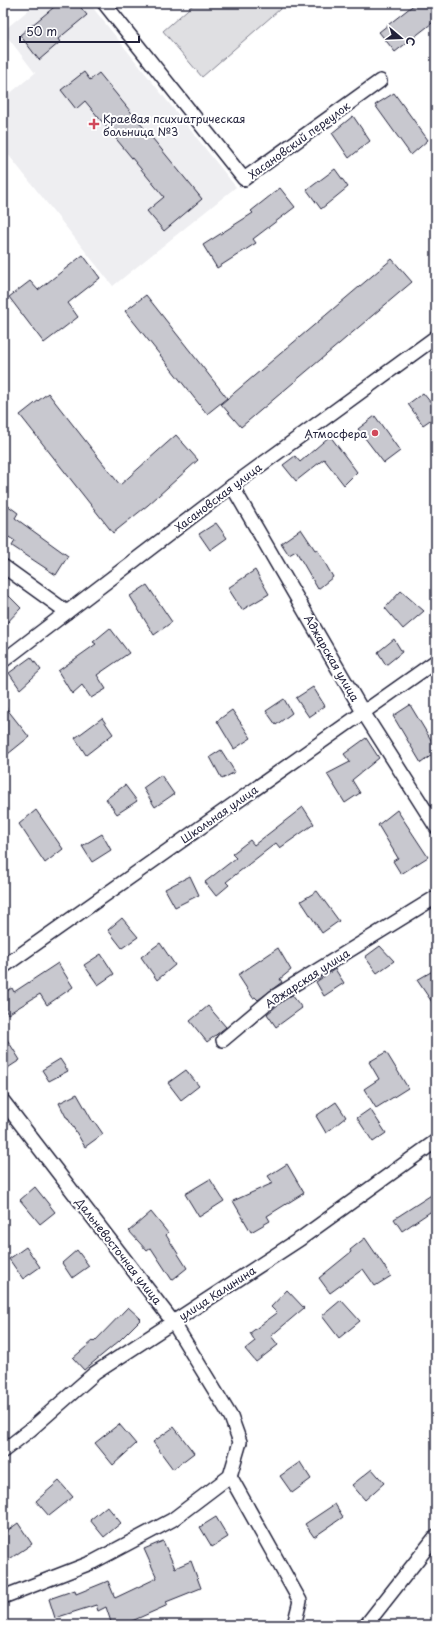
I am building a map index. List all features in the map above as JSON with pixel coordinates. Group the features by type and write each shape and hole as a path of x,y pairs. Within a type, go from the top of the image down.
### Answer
{"street":[{"name":"Хасановский переулок","path":"104,3 244,179 380,81"},
{"name":"Хасановская улица","path":"3,661 232,486 436,337"},
{"name":"Аджарская улица","path":"232,486 363,712 436,827"},
{"path":"3,566 67,612"},
{"name":"Школьная улица","path":"3,968 436,661"},
{"name":"Аджарская улица","path":"223,1040 274,997 436,897"},
{"name":"Дальневосточная улица","path":"3,1101 174,1322 231,1417 240,1442 230,1476"},
{"name":"улица Калинина","path":"3,1451 95,1373 300,1239 436,1141"},
{"path":"3,1597 93,1562 172,1520 230,1476 300,1601 294,1625"},
{"path":"366,1625 436,1536"}],"shaded area":[{"name":"Краевая психиатрическая больница №3","path":"37,3 89,3 236,187 113,286 3,148 3,99 35,73 3,31"},
{"path":"195,3 287,3 202,77 163,31"}],"building":[{"path":"59,3 77,3 87,15 58,39 60,42 39,60 20,35"},
{"path":"416,3 436,3 436,20 395,52 379,32"},
{"path":"84,72 90,80 99,73 202,199 164,231 147,211 164,197 85,101 76,109 61,90"},
{"path":"394,93 428,140 411,155 375,105"},
{"path":"353,116 370,141 349,158 332,133"},
{"path":"335,169 348,187 321,209 307,190"},
{"path":"280,188 295,207 253,239 256,243 217,268 203,245 253,213 251,211"},
{"path":"83,255 100,278 68,303 78,317 44,343 9,297 30,281 38,290"},
{"path":"392,259 412,282 241,427 221,404"},
{"path":"146,295 227,398 207,414 125,311"},
{"path":"48,393 120,485 176,435 198,460 148,505 113,533 20,415"},
{"path":"423,393 436,409 436,416 423,425 408,404"},
{"path":"375,416 400,451 384,463 358,429"},
{"path":"330,436 357,472 344,485 324,459 296,481 283,465 295,456 300,462"},
{"path":"3,502 18,513 15,518 68,556 56,575 12,546 15,541 4,534 3,536"},
{"path":"216,523 227,538 210,550 199,534"},
{"path":"301,529 315,550 317,549 333,577 318,589 296,551 289,555 281,543"},
{"path":"255,570 269,594 242,610 228,588"},
{"path":"147,585 172,622 154,635 130,596"},
{"path":"401,591 424,611 403,629 385,608"},
{"path":"9,596 21,608 3,627 3,603"},
{"path":"110,628 129,653 97,675 106,689 91,698 82,685 72,694 58,671 96,644 93,642"},
{"path":"394,639 402,652 386,665 378,652"},
{"path":"31,657 41,670 20,689 9,673"},
{"path":"313,687 325,706 309,717 296,698"},
{"path":"284,699 292,713 276,725 266,711"},
{"path":"3,704 29,737 3,758"},
{"path":"410,705 436,748 436,752 421,763 393,716"},
{"path":"232,710 251,738 234,749 217,721"},
{"path":"102,718 113,734 86,755 75,738"},
{"path":"366,738 379,758 352,780 360,793 345,803 327,774 350,762 344,754"},
{"path":"221,750 235,772 222,779 210,757"},
{"path":"161,775 174,794 155,807 143,788"},
{"path":"125,785 137,801 117,814 106,799"},
{"path":"303,807 314,824 280,848 276,843 226,882 229,885 216,896 205,882 236,858 232,854 250,840 254,845"},
{"path":"36,810 63,849 45,863 19,824"},
{"path":"397,810 428,857 401,874 393,861 398,858 378,825"},
{"path":"102,834 111,850 92,862 82,846"},
{"path":"190,876 199,895 175,907 165,889"},
{"path":"317,891 339,921 322,933 301,901"},
{"path":"122,918 138,937 122,948 108,930"},
{"path":"160,943 175,965 157,980 141,957"},
{"path":"380,946 394,961 377,973 365,957"},
{"path":"278,948 291,970 280,979 282,982 258,1000 255,997 253,998 238,975"},
{"path":"101,954 114,974 98,985 84,965"},
{"path":"58,963 73,987 47,1005 40,994 8,1014 3,1007 3,993 12,988 14,992"},
{"path":"335,969 344,983 324,996 316,982"},
{"path":"436,969 436,1008 417,980"},
{"path":"292,995 302,1008 276,1027 267,1014"},
{"path":"208,1006 226,1027 207,1042 190,1021"},
{"path":"3,1033 20,1060 3,1071"},
{"path":"386,1052 408,1088 376,1108 364,1089 379,1079 369,1062"},
{"path":"60,1059 68,1071 49,1081 42,1070"},
{"path":"186,1070 199,1086 181,1100 168,1083"},
{"path":"77,1094 93,1122 94,1121 103,1134 85,1147 59,1103"},
{"path":"336,1102 346,1117 326,1133 316,1116"},
{"path":"370,1109 386,1133 373,1142 357,1118"},
{"path":"287,1164 304,1193 267,1216 270,1221 251,1232 233,1201 273,1183 268,1176"},
{"path":"210,1179 224,1201 199,1217 185,1194"},
{"path":"35,1187 55,1212 40,1224 20,1200"},
{"path":"436,1192 436,1208 402,1231 394,1219"},
{"path":"151,1212 168,1233 166,1235 187,1268 172,1280 151,1248 147,1251 129,1231"},
{"path":"365,1238 391,1276 375,1286 363,1269 330,1293 319,1278 351,1252 350,1250"},
{"path":"26,1247 40,1267 23,1279 9,1259"},
{"path":"77,1250 89,1266 72,1278 62,1263"},
{"path":"287,1290 304,1308 271,1336 278,1345 256,1362 245,1349 255,1341 250,1333 277,1313 271,1307"},
{"path":"341,1300 360,1321 339,1338 322,1316"},
{"path":"128,1307 141,1319 119,1341 84,1370 73,1358 93,1341 94,1342"},
{"path":"119,1424 136,1444 113,1465 95,1443"},
{"path":"174,1427 194,1453 173,1469 153,1442"},
{"path":"300,1462 311,1479 292,1493 280,1476"},
{"path":"372,1469 384,1483 365,1500 352,1485"},
{"path":"59,1481 73,1497 49,1516 36,1501"},
{"path":"335,1504 343,1517 314,1537 305,1524"},
{"path":"107,1506 121,1523 104,1537 90,1520"},
{"path":"216,1517 228,1537 212,1547 200,1527"},
{"path":"18,1523 32,1544 8,1560 3,1553 3,1534"},
{"path":"163,1541 175,1568 191,1561 201,1588 166,1602 168,1605 123,1625 112,1625 106,1607 98,1611 96,1605 55,1618 49,1599 75,1590 76,1594 108,1581 115,1598 157,1578 144,1549"}],"place":[{"name":"Краевая психиатрическая больница №3","path":"94,124"},
{"name":"Атмосфера","path":"375,433"}]}
